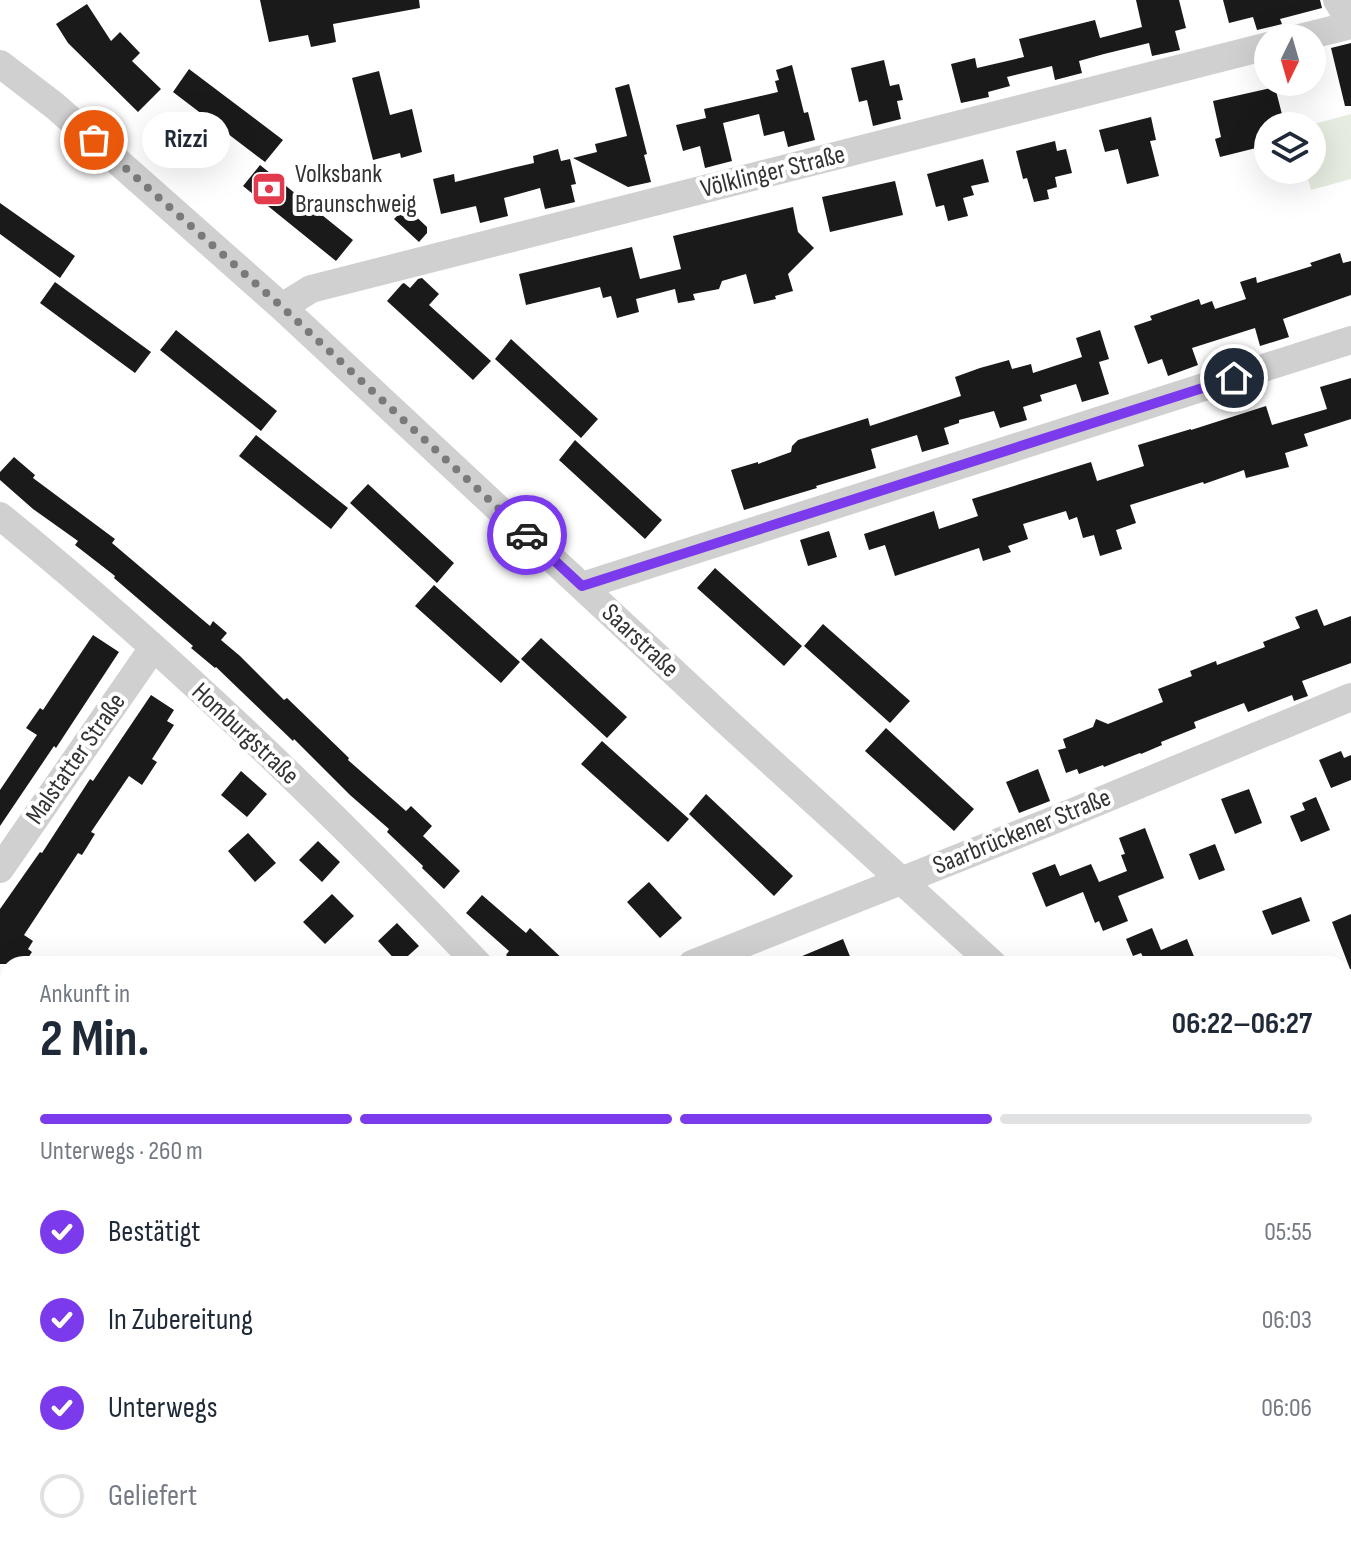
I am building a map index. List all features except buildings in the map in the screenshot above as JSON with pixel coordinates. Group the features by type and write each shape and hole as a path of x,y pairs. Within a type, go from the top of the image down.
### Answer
{"street":[{"path":"1326,31 1351,24 1337,0"},
{"name":"Völklinger Straße","path":"282,307 311,289 1254,50"},
{"name":"Saarstraße","path":"0,64 55,106 282,307 984,956"},
{"path":"582,586 1351,340"},
{"name":"Homburgstraße","path":"0,516 51,557 285,770 470,956"},
{"name":"Malstatter Straße","path":"0,869 153,648"},
{"name":"Saarbrückener Straße","path":"712,956 1351,697"}],"shaded area":[{"path":"1351,114 1351,179 1311,190 1310,184 1326,184 1326,121"}],"way so far":[{"path":"94,140 282,307 527,535"}],"place":[{"name":"Rizzi","path":"94,140"},
{"name":"Volksbank Braunschweig","path":"269,189"}],"route":[{"path":"527,535 582,586 1234,378"}]}
